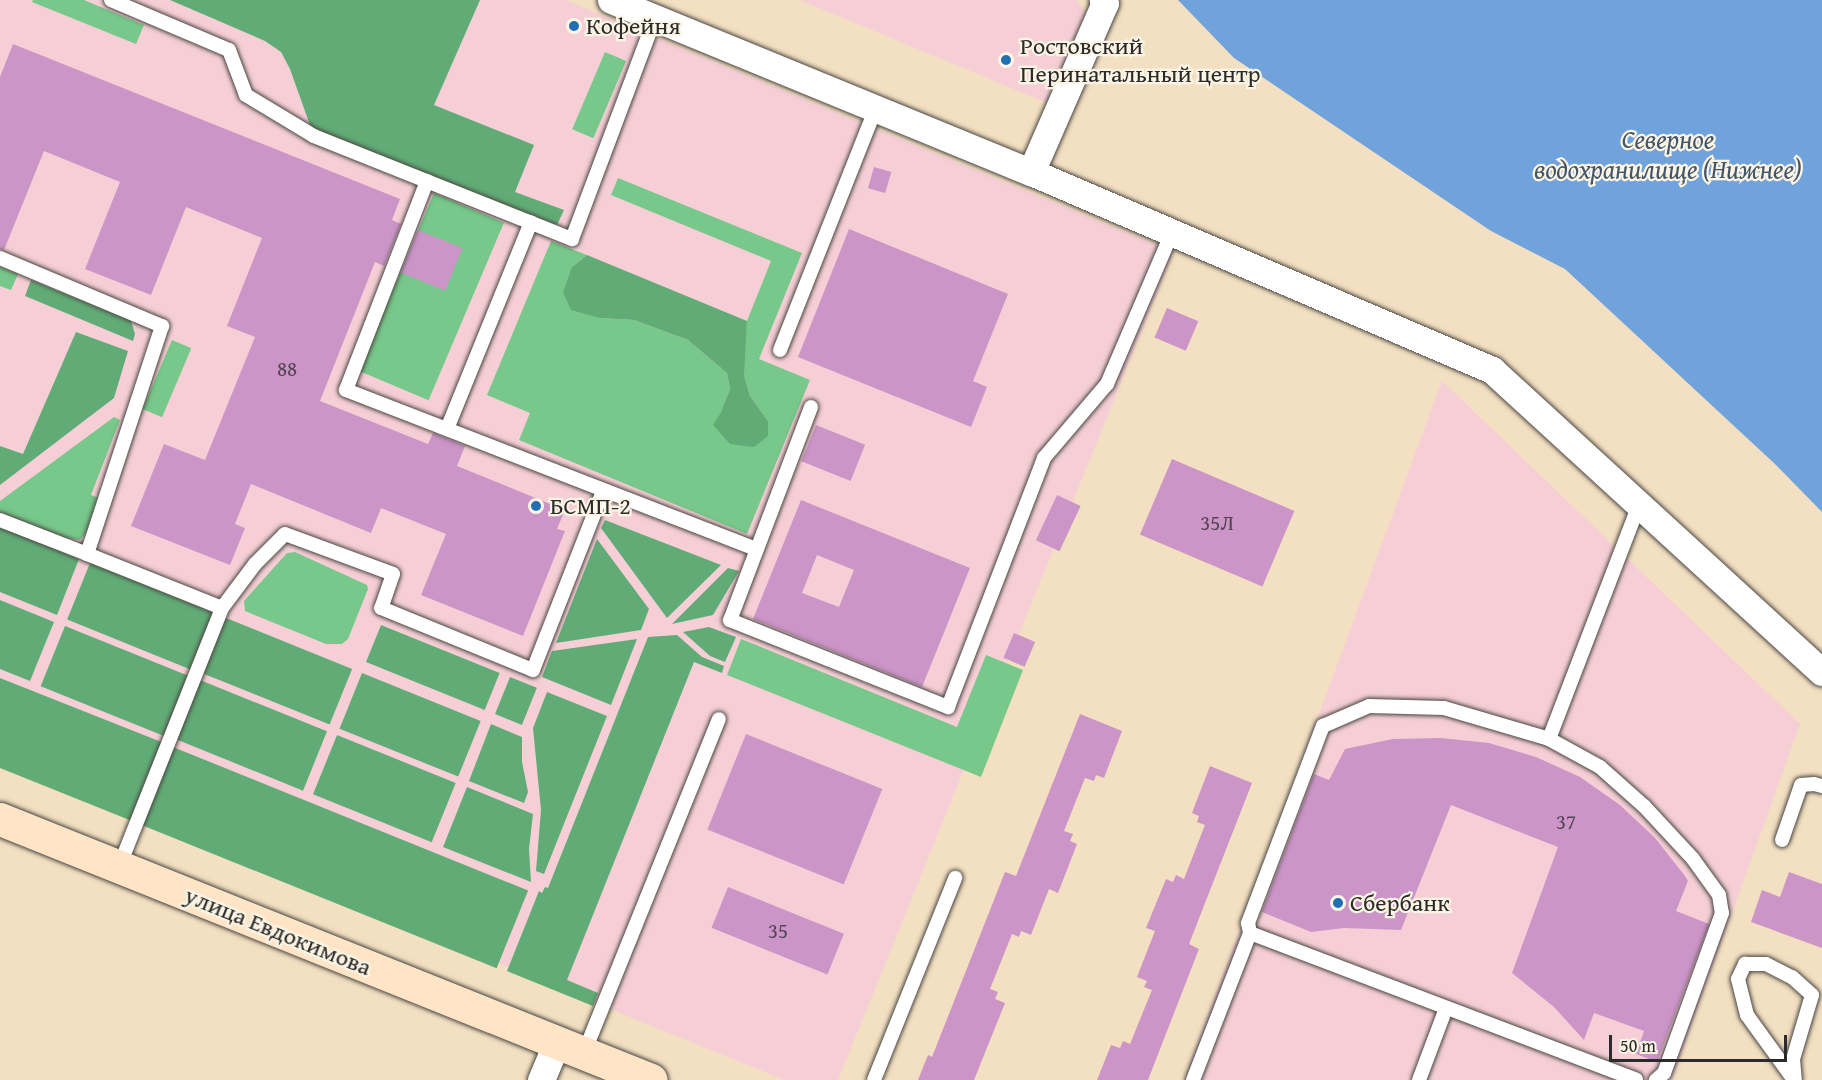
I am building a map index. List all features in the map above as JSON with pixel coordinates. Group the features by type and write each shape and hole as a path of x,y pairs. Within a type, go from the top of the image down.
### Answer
{"main road":[{"name":"улица Евдокимова","path":"0,819 651,1080"}],"street":[{"path":"611,0 1031,172 1492,370 1822,672"},
{"path":"1031,172 1105,3 1103,0"},
{"path":"541,1080 570,1048"}],"lane":[{"path":"111,0 229,50 246,95 314,136 572,238 655,18"},
{"path":"780,350 876,107"},
{"path":"428,181 346,390 756,549"},
{"path":"447,429 531,222"},
{"path":"811,407 730,620 948,707 1044,458 1107,384 1172,232"},
{"path":"0,258 162,327 87,554"},
{"path":"119,867 222,608 255,564 285,534 393,574 381,608 533,670 603,491"},
{"path":"1549,739 1639,505"},
{"path":"0,520 222,608"},
{"path":"1193,1080 1250,933 1248,923 1323,726 1369,706 1444,708 1549,739 1600,767 1644,807 1693,859 1719,895 1722,913 1664,1073 1656,1080"},
{"path":"570,1048 719,719"},
{"path":"1782,840 1801,785 1822,786"},
{"path":"874,1080 955,878"},
{"path":"1250,933 1636,1080"},
{"path":"1745,964 1766,964 1792,977 1812,995 1793,1059 1794,1080 1747,1015 1738,979 1745,964"},
{"path":"1419,1080 1446,1008"}],"shaded area":[{"name":"БСМП-2","path":"0,0 565,0 1174,252 838,1080 784,1080 0,759"},
{"name":"Ростовский Перинатальный центр","path":"800,0 1076,0 1088,15 1050,104"},
{"path":"1442,381 1800,724 1672,1080 1184,1080"}],"green space":[{"path":"33,0 84,0 144,25 136,44 32,2"},
{"path":"170,0 480,0 434,105 534,145 515,192 564,210 557,225 311,128 290,69 281,52 265,41"},
{"path":"605,52 626,61 593,138 572,129"},
{"path":"618,178 802,253 759,359 810,380 747,534 519,440 530,413 487,395 551,241 587,255 572,267 600,318 634,320 688,340 727,373 730,389 720,414 768,421 750,396 744,375 744,356 747,321 771,261 611,195"},
{"path":"434,193 504,223 429,400 359,371"},
{"path":"587,255 747,321 744,375 750,396 768,421 768,436 754,447 730,444 713,425 730,389 727,373 688,340 634,320 600,318 571,310 563,292 572,267"},
{"path":"0,267 18,274 11,290 0,286"},
{"path":"31,280 131,321 135,334 133,341 25,296"},
{"path":"76,332 128,351 114,398 0,485 0,446 23,454"},
{"path":"172,340 191,348 162,417 143,409"},
{"path":"114,417 120,420 91,495 101,499 89,529 80,540 65,538 0,513 0,501"},
{"path":"605,520 721,565 667,618 601,528"},
{"path":"0,527 79,559 57,615 0,592"},
{"path":"597,539 649,609 641,630 556,643"},
{"path":"295,552 367,585 368,589 348,639 342,644 326,644 245,611 244,601 287,553"},
{"path":"90,563 215,614 192,670 67,620"},
{"path":"728,568 739,571 713,615 672,624"},
{"path":"0,600 54,622 30,681 0,669"},
{"path":"226,618 352,669 330,725 204,674"},
{"path":"381,625 500,673 485,710 366,662"},
{"path":"65,626 190,677 166,737 41,686"},
{"path":"709,627 736,637 725,662 710,656 683,632"},
{"path":"677,635 702,657 724,666 722,673 694,662 567,980 598,993 593,1006 507,971 539,891 542,893 545,887 548,888 648,637"},
{"path":"637,639 611,705 542,677 552,651"},
{"path":"741,639 957,727 986,655 1023,670 981,777 727,675"},
{"path":"362,673 481,721 458,777 340,729"},
{"path":"510,677 537,688 522,725 495,714"},
{"path":"0,678 164,743 132,821 0,768"},
{"path":"200,680 327,731 303,791 176,739"},
{"path":"547,692 607,716 544,874 536,871 541,810 533,728"},
{"path":"491,724 522,737 522,762 528,792 524,803 469,781"},
{"path":"337,735 456,783 432,842 313,794"},
{"path":"173,747 528,890 497,968 142,825"},
{"path":"467,787 533,814 529,849 531,882 443,847"}],"water":[{"name":"Северное водохранилище (Нижнее)","path":"1178,0 1822,0 1822,512 1776,465 1565,269 1491,231 1234,58"}],"building":[{"path":"13,44 400,199 392,220 401,224 384,266 375,262 320,401 428,444 433,433 465,446 457,466 565,510 557,529 565,531 523,636 421,595 446,534 381,508 371,533 251,484 235,524 245,528 230,565 131,526 164,444 205,460 255,337 227,326 262,238 186,207 151,295 85,269 120,182 44,151 4,250 0,249 0,77"},
{"path":"874,167 891,172 885,193 868,188"},
{"path":"849,229 1008,294 973,381 987,387 971,427 798,357"},
{"path":"418,230 463,248 445,291 401,273"},
{"path":"1167,308 1198,321 1186,351 1154,337"},
{"path":"816,425 865,445 851,481 801,461"},
{"path":"1172,459 1294,511 1262,586 1140,534"},
{"path":"1057,495 1081,506 1059,551 1036,540"},
{"path":"801,500 970,568 922,687 753,619","holes":["817,555 854,570 839,607 802,593"]},
{"path":"1014,633 1035,642 1025,667 1003,658"},
{"path":"1080,714 1122,731 1104,778 1096,775 1094,781 1085,778 1064,831 1073,834 1070,841 1077,844 1058,893 1049,889 1031,935 1021,931 1019,937 1012,934 990,989 998,992 995,999 1005,1003 974,1080 918,1080 928,1055 932,1057 1005,872 1016,876"},
{"path":"746,734 882,789 844,885 707,829"},
{"name":"Сбербанк","path":"1441,738 1489,743 1536,757 1580,777 1620,805 1655,838 1685,876 1688,881 1676,911 1709,924 1657,1062 1636,1054 1644,1031 1594,1013 1584,1040 1554,1007 1512,973 1558,847 1451,805 1401,930 1344,928 1311,932 1262,912 1314,774 1329,780 1345,749 1393,739"},
{"path":"1210,766 1252,783 1189,944 1199,949 1148,1080 1097,1080 1111,1045 1120,1048 1123,1041 1130,1044 1152,990 1144,987 1147,981 1137,977 1155,931 1146,928 1166,879 1173,882 1176,875 1184,879 1205,825 1197,822 1199,816 1192,813"},
{"path":"1789,872 1822,884 1822,948 1751,922 1762,890 1780,897"},
{"path":"728,887 844,934 827,975 712,928"}],"place":[{"name":"Кофейня","path":"574,26"},
{"name":"Ростовский Перинатальный центр","path":"1006,60"},
{"name":"БСМП-2","path":"536,506"},
{"name":"Сбербанк","path":"1338,903"}]}
